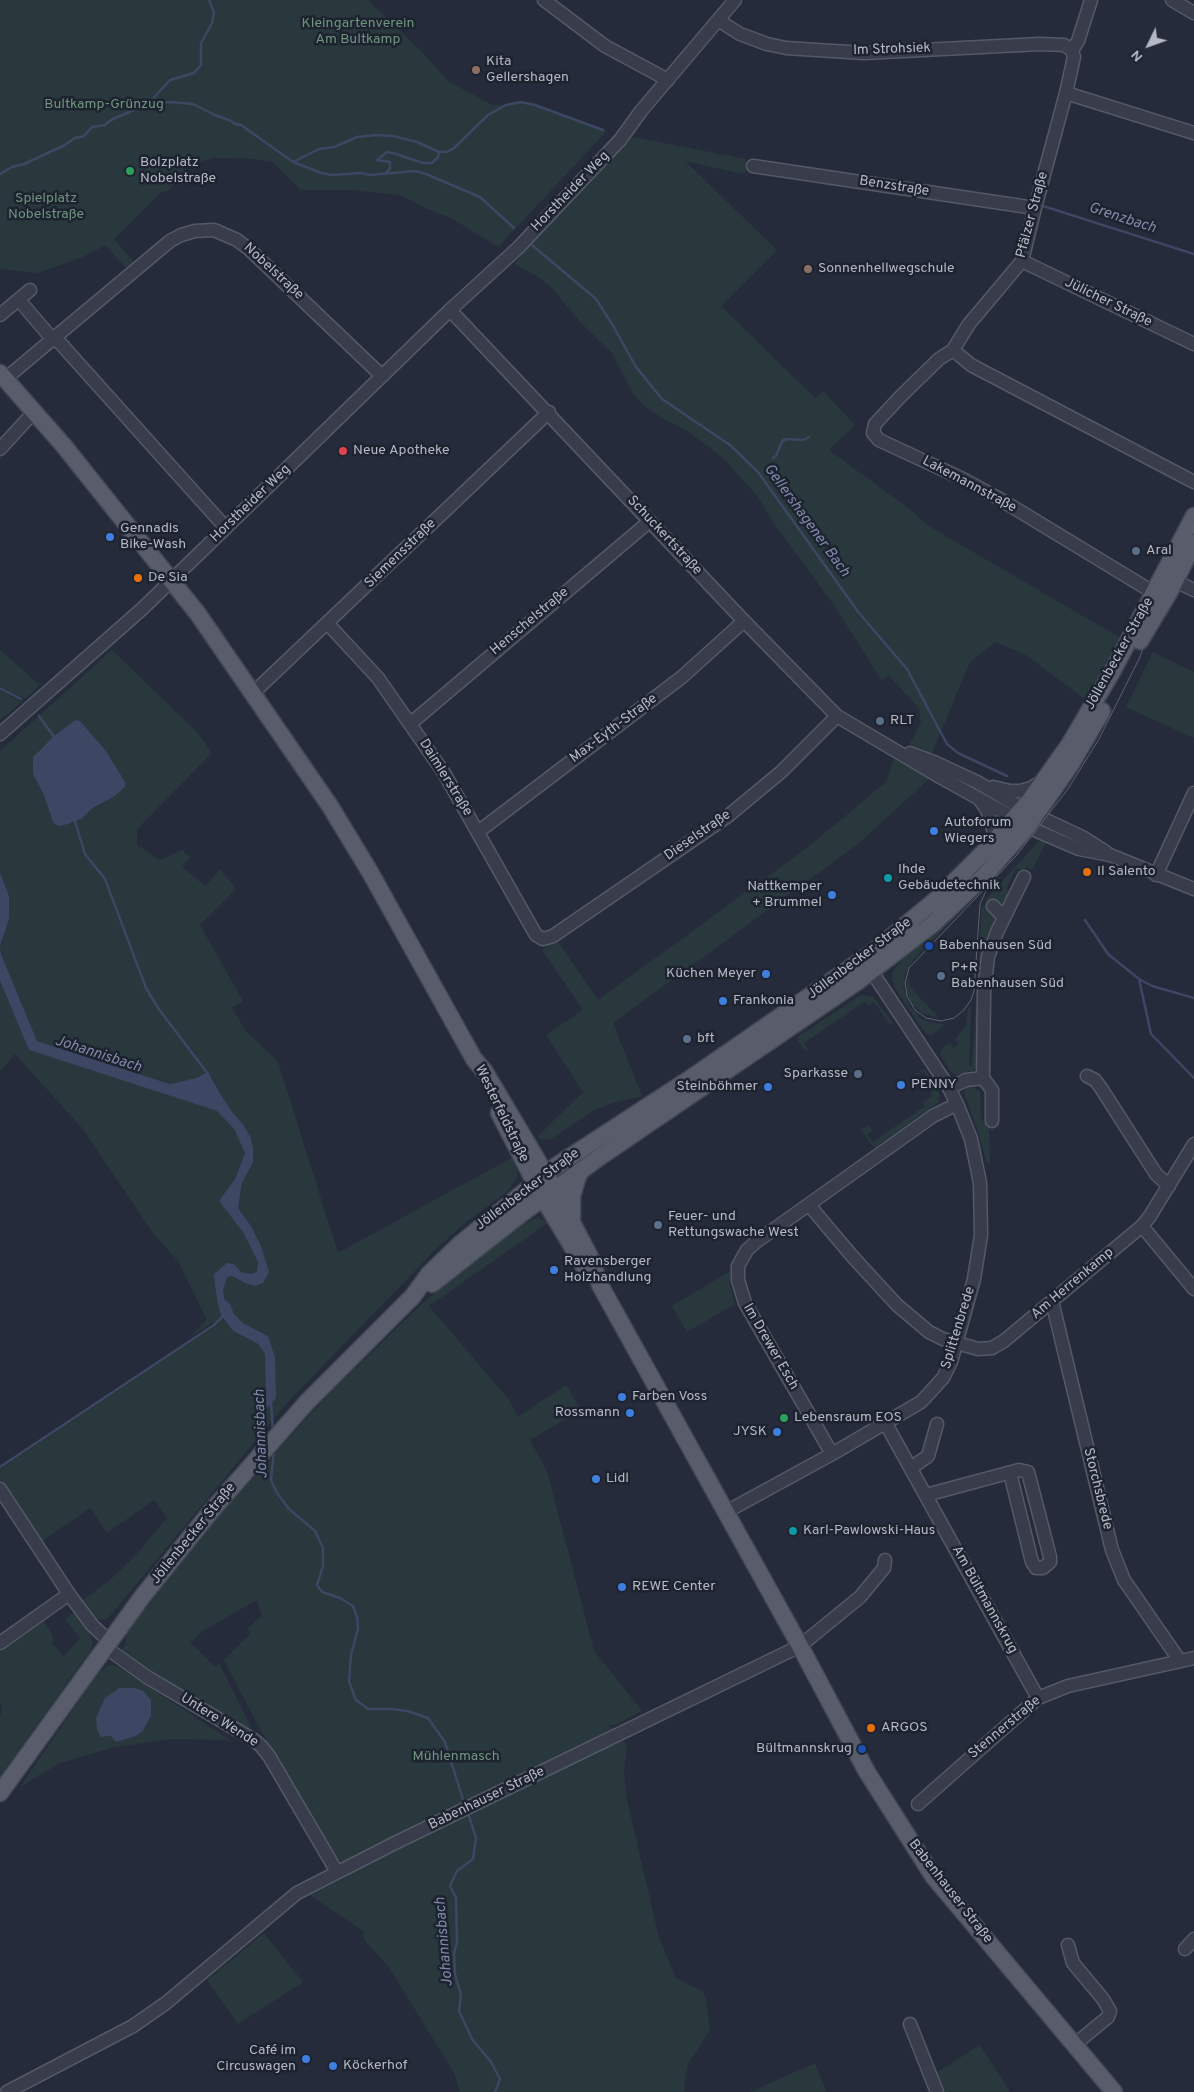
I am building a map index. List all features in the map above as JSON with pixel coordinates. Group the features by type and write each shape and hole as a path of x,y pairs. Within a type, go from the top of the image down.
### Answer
{"main road":[{"path":"3,376 172,580 212,633 326,800 357,849 474,1059"},
{"name":"Jöllenbecker Straße","path":"0,1793 107,1644 175,1555 307,1402 413,1296 430,1274 460,1244 540,1178 572,1155 867,965 917,937 958,901 996,862 1159,597 1169,578 1194,516"},
{"name":"Jöllenbecker Straße","path":"1169,578 1194,543"},
{"name":"Jöllenbecker Straße","path":"413,1296 581,1170 867,965 988,848 1025,817 1082,746 1154,615 1159,597"},
{"name":"Westerfeldstraße","path":"474,1059 485,1072 530,1146 540,1178"},
{"name":"Westerfeldstraße","path":"474,1059 480,1076 540,1178"},
{"path":"530,1146 542,1155 572,1155"},
{"path":"573,1224 572,1196 581,1170"},
{"path":"540,1178 583,1266 600,1285"},
{"path":"549,1194 573,1224 591,1259 600,1285 800,1646"},
{"name":"Babenhauser Straße","path":"800,1646 867,1772 920,1858 1114,2092"}],"street":[{"path":"544,0 605,46 668,80"},
{"name":"Horstheider Weg","path":"0,734 172,580 494,267 512,242 608,141 641,111 735,0"},
{"name":"Pfälzer Straße","path":"953,350 969,324 1022,261 1034,208 1066,93 1074,57 1072,50 1078,41 1091,0"},
{"path":"1172,0 1194,13"},
{"name":"Im Strohsiek","path":"718,20 740,34 767,44 786,48 864,53 1040,44 1064,45 1072,50"},
{"path":"1066,93 1194,133"},
{"name":"Benzstraße","path":"753,166 1034,208"},
{"name":"Nobelstraße","path":"3,376 54,338 170,241 195,231 214,230 237,240 249,249 382,376"},
{"name":"Jülicher Straße","path":"1022,261 1194,344"},
{"path":"0,315 30,290"},
{"path":"19,300 48,334 61,344 226,528"},
{"name":"Schuckertstraße","path":"450,310 549,412 744,621 837,716 864,734 890,746 934,762 977,782 1001,789 1017,791 1030,788 1049,774"},
{"path":"953,350 971,365 1194,482"},
{"name":"Lakemannstraße","path":"953,350 932,365 875,424 873,433 875,437 998,498 1159,597"},
{"path":"0,449 34,412"},
{"name":"Siemensstraße","path":"252,694 328,624 549,412"},
{"name":"Henschelstraße","path":"410,724 650,521"},
{"path":"1169,578 1194,590"},
{"name":"Max-Eyth-Straße","path":"478,832 682,678 744,621"},
{"name":"Daimlerstraße","path":"328,624 378,678 444,773 536,935 540,939 546,939"},
{"name":"Dieselstraße","path":"546,939 735,811 781,772 837,716"},
{"name":"Schuckertstraße","path":"890,746 980,800 1025,817"},
{"name":"Schuckertstraße","path":"977,782 1025,817"},
{"path":"1156,875 1194,793"},
{"path":"980,800 987,810 994,832 988,848"},
{"path":"1025,817 1079,849 1110,855 1194,889"},
{"path":"992,1121 992,1090 983,1078 986,964 992,944 1024,877"},
{"path":"993,906 1004,917"},
{"name":"Splittenbrede","path":"726,1512 886,1424 921,1402 938,1386 951,1362 974,1279 981,1235 981,1218 980,1183 971,1140 949,1088 867,965"},
{"path":"1087,1076 1095,1080 1102,1088 1156,1174 1169,1186"},
{"path":"949,1088 966,1080 983,1078"},
{"name":"Im Drewer Esch","path":"832,1454 745,1303 738,1280 738,1266 748,1250 808,1205 933,1116 957,1104"},
{"name":"Am Herrenkamp","path":"956,1343 978,1348 992,1348 1004,1341 1142,1226 1194,1144"},
{"path":"808,1205 897,1305 929,1332 956,1343"},
{"path":"1142,1226 1194,1289"},
{"name":"Storchsbrede","path":"1052,1301 1112,1550 1127,1586 1180,1661"},
{"name":"Am Bültmannskrug","path":"886,1424 1038,1698"},
{"path":"911,1468 928,1456 937,1424"},
{"path":"926,1495 1010,1473 1024,1470 1031,1476 1050,1557 1050,1562 1043,1568 1036,1568 1032,1562 1010,1473"},
{"name":"Untere Wende","path":"0,1489 69,1594 107,1644 147,1677 261,1746 269,1756 337,1872"},
{"name":"Babenhauser Straße","path":"7,2092 134,2026 192,1981 297,1893 800,1646 860,1597 884,1568 885,1560"},
{"path":"0,1643 69,1594"},
{"name":"Stennerstraße","path":"918,1804 1038,1698 1068,1686 1194,1658"},
{"path":"1185,1949 1194,1939"},
{"path":"1068,1945 1073,1963 1110,2011 1108,2017 1079,2041 1077,2047"},
{"path":"910,2024 937,2092"}],"green space":[{"name":"Bultkamp-Grünzug","path":"0,0 368,0 421,51 448,81 492,105 520,101 535,104 607,131 498,247 453,219 427,209 400,195 351,190 301,190 273,162 254,159 213,158 188,166 170,190 160,193 114,239 134,262 127,269 105,245 83,257 38,273 0,269"},
{"path":"633,137 746,159 745,172 743,174 685,161 777,250 721,306 815,398 823,391 855,425 829,450 912,511 927,525 1119,637 1086,700 1024,654 995,642 970,662 932,753 910,744 921,723 919,708 888,675 882,681 836,608 771,519 758,497 724,459 686,430 662,418 642,404 634,395 612,353 580,322 554,290 539,277 514,264"},
{"path":"0,650 40,685 25,699 0,686"},
{"path":"112,650 197,732 212,753 137,829 137,845 160,860 182,850 190,857 182,867 205,886 220,869 236,889 200,925 243,1001 232,1008 246,1031 278,1062 338,1253 513,1157 518,1175 508,1191 465,1223 436,1249 286,1404 109,1617 102,1620 95,1619 80,1602 111,1579 134,1557 167,1518 154,1500 107,1533 90,1508 41,1542 0,1480 0,1469 218,1324 213,1322 189,1338 207,1320 178,1261 153,1233 82,1128 15,1054 0,1071 0,981 29,1050 217,1111 234,1129 245,1153 235,1179 220,1201 243,1232 258,1262 257,1272 251,1274 240,1272 234,1264 214,1274 215,1286 221,1315 233,1331 258,1344 265,1354 266,1408 275,1357 268,1336 243,1323 234,1314 230,1305 225,1300 223,1291 227,1277 232,1276 255,1286 261,1246 251,1226 238,1208 242,1183 253,1161 253,1148 251,1138 243,1124 233,1113 208,1072 196,1078 170,1084 37,1041 1,954 0,946 9,919 9,896 0,872 0,751","holes":["75,720 80,721 92,737 112,798 94,807 81,819 68,824 53,822 44,795 33,774 38,751"]},
{"path":"1153,652 1194,672 1194,738 1126,707"},
{"path":"0,690 22,702 0,720"},
{"path":"894,759 929,779 858,844 613,1023 642,1096 594,1110 551,1139 544,1140 537,1137 583,1092 546,1035 583,1010 542,950 557,940 598,1000 808,847 886,782"},
{"path":"1039,841 1046,843 1032,870 1026,867 1023,871 1016,868 1006,890 1012,894 1008,901 1002,905 996,905 997,920 983,953 979,1064 972,1071 956,1075 951,1072 940,1055 942,1048 950,1043 953,1048 958,1044 955,1039 966,1026 968,1009 971,1005 969,1066 972,1066 982,907 985,907 987,898"},
{"path":"970,902 914,959 905,974 903,987 909,1005 921,1019 943,1024 944,1026 932,1035 926,1034 895,988 892,980 893,971 901,961"},
{"path":"914,964 909,978 910,987 939,1018 922,1013 911,1003 907,991 907,983"},
{"path":"861,995 873,997 893,1023 890,1025 874,1002 868,1006 865,1001 804,1043 808,1050 806,1051 796,1038"},
{"path":"922,1069 925,1069 939,1093 939,1102 874,1148 861,1130 868,1125 872,1131 867,1135 873,1142 925,1106 923,1103 932,1096 930,1092 935,1088 923,1071 917,1074"},
{"path":"971,1086 980,1091 981,1119 986,1124 989,1124 990,1163 987,1163 964,1093 966,1087"},
{"name":"Mühlenmasch","path":"538,1218 549,1222 429,1306 509,1400 518,1417 566,1385 581,1410 530,1440 547,1471 594,1651 642,1711 615,1725 609,1725 627,1745 624,1773 627,1800 659,1938 676,1978 703,1992 706,1999 710,2030 688,2064 684,2086 685,2092 460,2092 454,2073 389,1967 364,1940 363,1931 310,1895 349,1876 340,1859 336,1860 259,1727 224,1660 250,1634 247,1629 262,1615 257,1600 206,1629 190,1642 215,1667 219,1663 252,1732 131,1660 122,1649 126,1645 126,1634 203,1534 330,1392 424,1302 524,1223"},
{"path":"730,1271 730,1286 735,1304 687,1332 672,1306"},
{"path":"75,1611 90,1634 93,1643 90,1651 0,1776 0,1717 2,1710 0,1702 0,1647 42,1617 53,1636 52,1644 64,1656 80,1638 65,1619"},
{"path":"109,1665 114,1665 235,1743 225,1740 172,1739 115,1747 58,1764 20,1787 98,1673","holes":["119,1688 134,1688 151,1700 151,1716 143,1731 136,1736 116,1742 112,1736 102,1737"]},
{"path":"264,1933 303,1982 238,2024 207,1980"},
{"path":"980,2045 1010,2092 941,2092 934,2074"},
{"path":"815,2063 826,2092 750,2092"}],"water":[{"path":"75,720 80,721 106,751 125,782 125,787 112,798 94,807 81,819 58,826 53,822 44,795 33,774 33,757 54,736"},
{"path":"0,872 9,896 9,919 0,946"},
{"path":"0,947 1,954 37,1041 170,1084 196,1078 208,1072 233,1113 243,1124 251,1138 253,1162 242,1183 238,1208 251,1226 261,1246 269,1272 263,1283 255,1286 232,1276 227,1277 223,1291 225,1300 230,1304 234,1314 243,1323 268,1336 275,1357 276,1398 266,1409 265,1354 258,1344 233,1331 221,1315 215,1286 214,1274 227,1263 234,1264 241,1272 251,1274 257,1272 258,1262 243,1232 219,1201 235,1179 245,1153 234,1129 217,1111 29,1050 0,981"},
{"path":"119,1688 134,1688 143,1691 151,1700 151,1716 143,1731 136,1736 116,1742 111,1736 101,1737 97,1730 96,1718 105,1698"}],"waterway":[{"path":"0,174 12,167 24,164 65,145 75,138 84,136 92,127 105,125 111,120 148,104 170,80 194,73 201,65 201,43 212,23 214,13 209,0"},
{"name":"Gellershagener Bach","path":"148,104 171,102 193,104 241,125 293,162 321,173 332,175 361,173 370,175 415,171 426,174 480,197 514,228"},
{"name":"Grenzbach","path":"293,162 319,149 334,147 357,137 376,135 393,136 417,142 439,152 447,152 454,148 488,115 506,105 521,102 535,105 603,130"},
{"path":"387,172 390,168 390,162 377,160 387,152 423,163 432,163 438,157 439,152"},
{"name":"Grenzbach","path":"1043,206 1194,254"},
{"name":"Gellershagener Bach","path":"532,245 596,299 636,367 662,399 730,445 758,472 859,613 907,669 947,744 958,753 1007,776"},
{"path":"773,458 776,456 782,441 787,439 803,440 809,437"},
{"path":"0,688 21,699"},
{"path":"39,716 55,738"},
{"path":"74,818 85,854 105,879 146,988 158,1008 208,1074"},
{"name":"Gellershagener Bach","path":"1085,920 1108,954 1139,979 1152,986 1194,998"},
{"path":"1139,979 1151,1034 1194,1078"},
{"path":"0,1467 214,1325 224,1315"},
{"name":"Johannisbach","path":"271,1402 273,1432"},
{"name":"Johannisbach","path":"274,1450 271,1480 277,1493 289,1509 315,1531 323,1548 323,1566 317,1585 322,1592 340,1598 353,1606 357,1617 358,1629 351,1655 349,1681 356,1700 368,1709 407,1711 428,1718 445,1742 465,1806"},
{"name":"Johannisbach","path":"468,1813 476,1838 473,1859 457,1871 450,1886 456,1898 457,1943 454,1953 455,1974 461,1995 459,2011 472,2039 491,2062 500,2079 495,2092"}],"tram line":[{"path":"989,884 980,904 974,991 971,1000 963,1011 954,1018 941,1021 926,1018 915,1010 907,996 905,983 909,968 1016,856 1068,789 1099,739 1140,657 1163,589 1194,526"}],"place":[{"name":"Kita Gellershagen","path":"476,70"},
{"name":"Bolzplatz Nobelstraße","path":"130,171"},
{"name":"Sonnenhellwegschule","path":"808,269"},
{"name":"Neue Apotheke","path":"343,451"},
{"name":"Gennadis Bike-Wash","path":"110,537"},
{"name":"Aral","path":"1136,551"},
{"name":"De Sia","path":"138,578"},
{"name":"RLT","path":"880,721"},
{"name":"Autoforum Wiegers","path":"934,831"},
{"name":"Il Salento","path":"1087,872"},
{"name":"Ihde Gebäudetechnik","path":"888,878"},
{"name":"Nattkemper + Brummel","path":"832,895"},
{"name":"Babenhausen Süd","path":"929,946"},
{"name":"Küchen Meyer","path":"766,974"},
{"name":"P+R Babenhausen Süd","path":"941,976"},
{"name":"Frankonia","path":"723,1001"},
{"name":"bft","path":"687,1039"},
{"name":"Sparkasse","path":"858,1074"},
{"name":"PENNY","path":"901,1085"},
{"name":"Steinböhmer","path":"768,1087"},
{"name":"Feuer- und Rettungswache West","path":"658,1225"},
{"name":"Ravensberger Holzhandlung","path":"554,1270"},
{"name":"Farben Voss","path":"622,1397"},
{"name":"Rossmann","path":"630,1413"},
{"name":"Lebensraum EOS","path":"784,1418"},
{"name":"JYSK","path":"777,1432"},
{"name":"Lidl","path":"596,1479"},
{"name":"Karl-Pawlowski-Haus","path":"793,1531"},
{"name":"REWE Center","path":"622,1587"},
{"name":"ARGOS","path":"871,1728"},
{"name":"Bültmannskrug","path":"862,1749"},
{"name":"Café im Circuswagen","path":"306,2059"},
{"name":"Köckerhof","path":"333,2066"}],"park label":[{"name":"Kleingartenverein Am Bultkamp","path":"358,32"},
{"name":"Spielplatz Nobelstraße","path":"46,207"}]}
